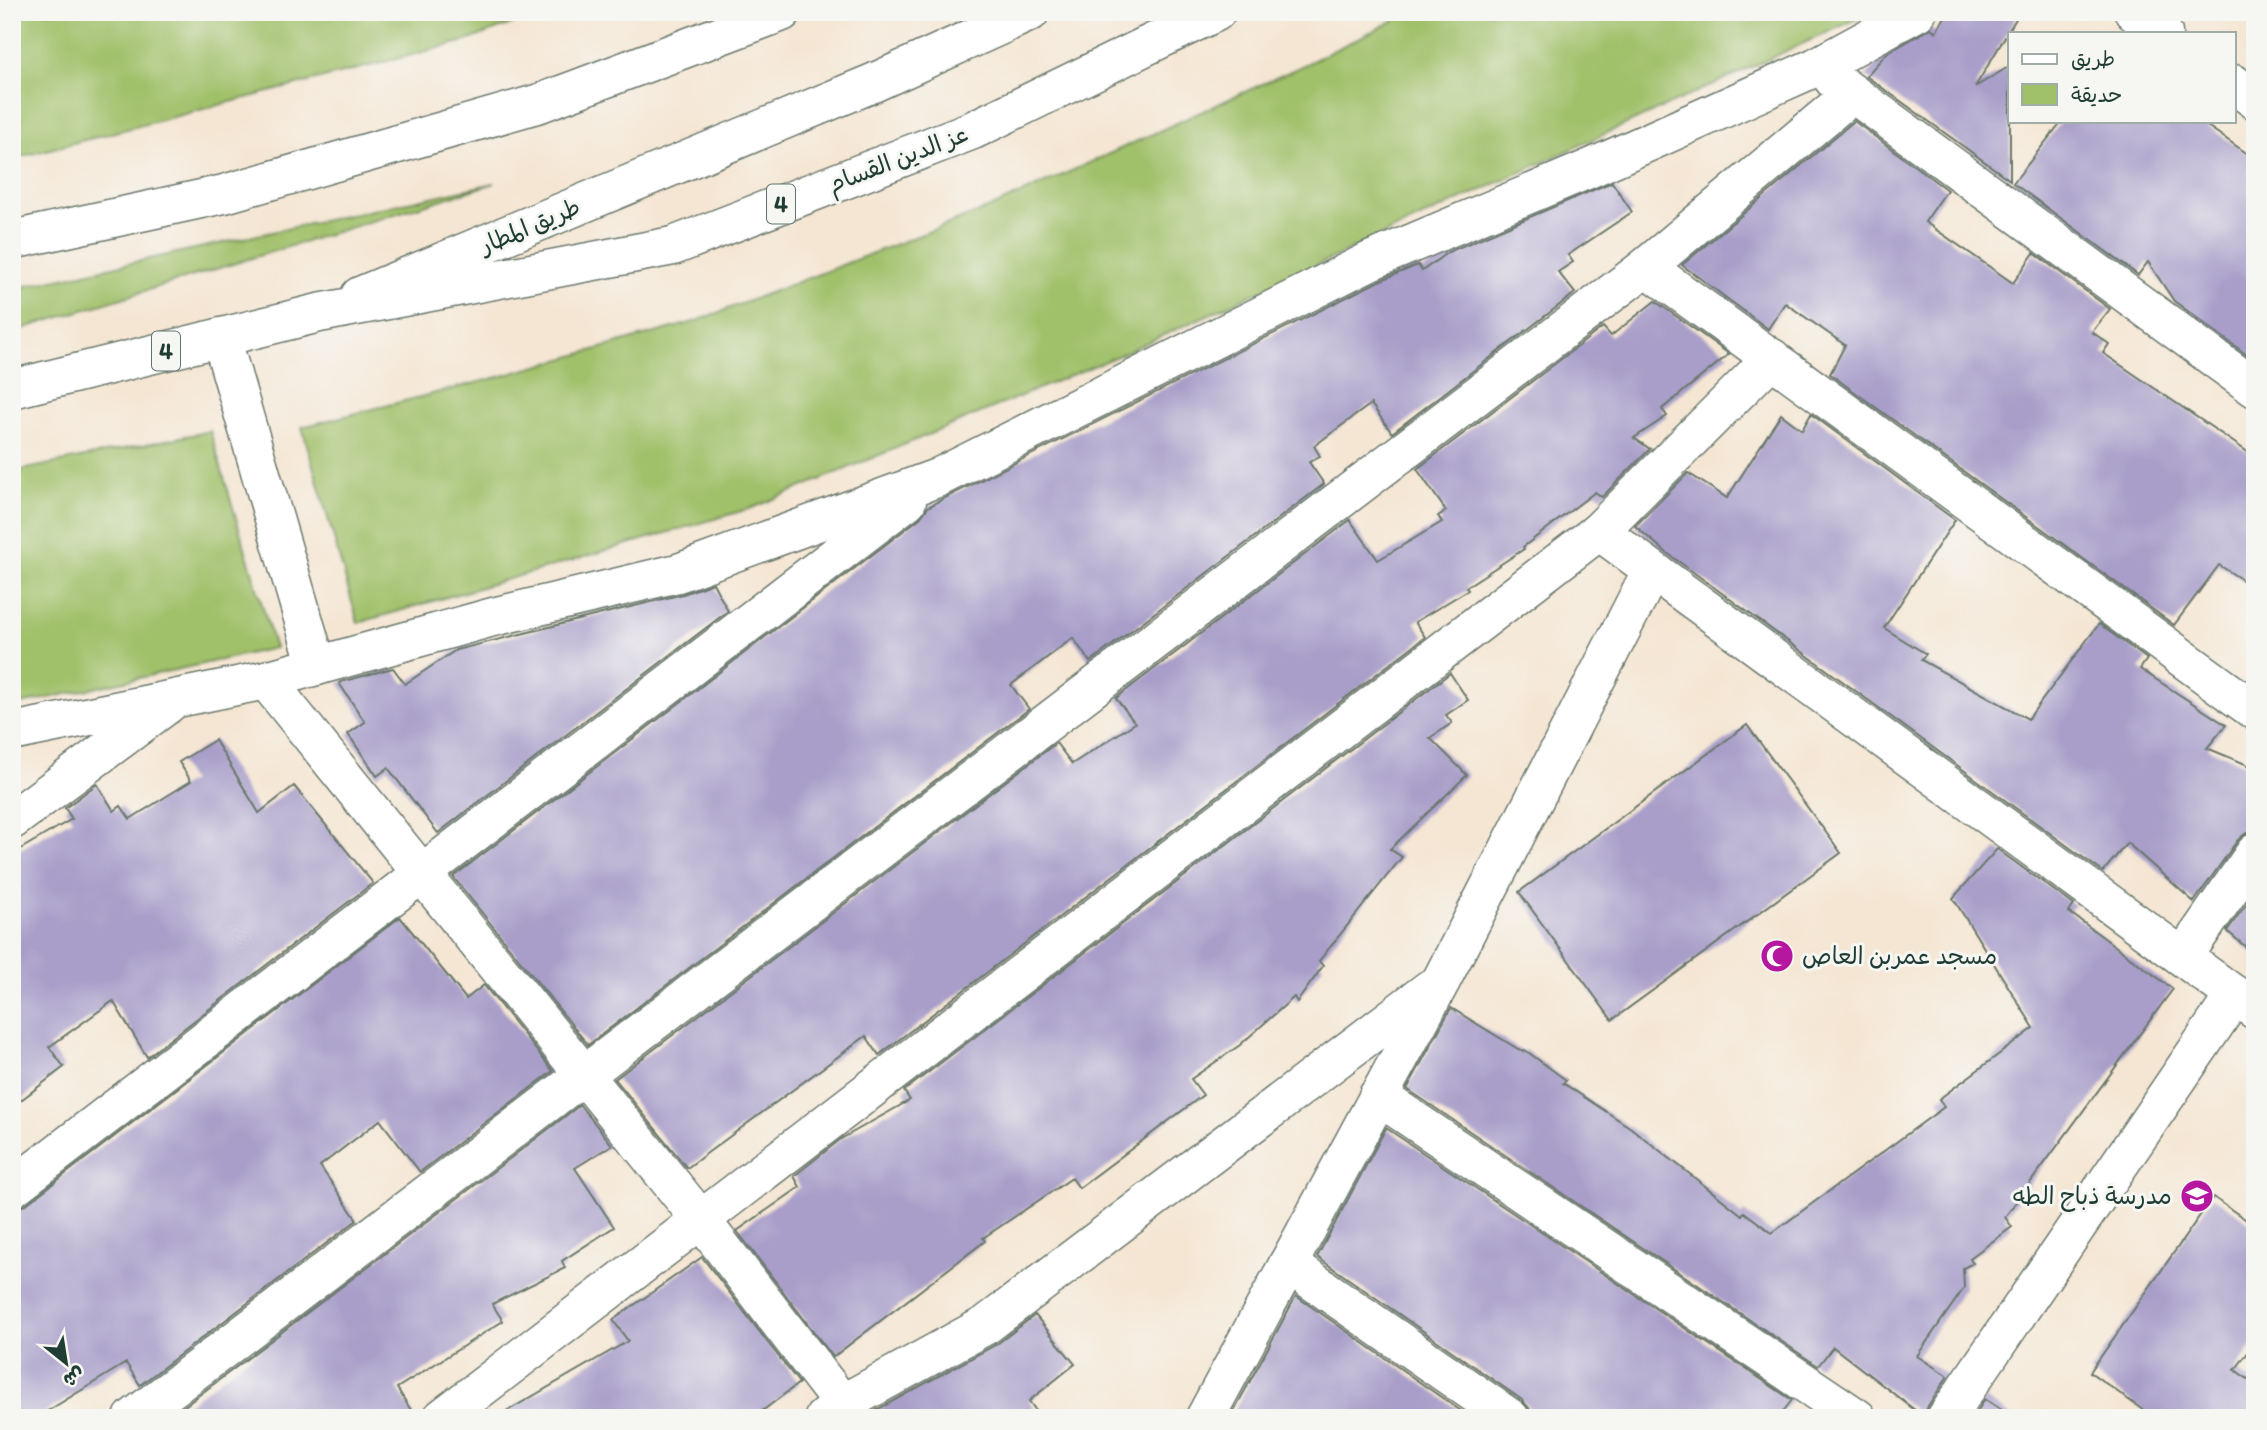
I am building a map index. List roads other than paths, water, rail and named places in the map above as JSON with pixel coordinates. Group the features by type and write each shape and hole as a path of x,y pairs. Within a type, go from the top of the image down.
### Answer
{"main road":[{"path":"12,240 224,194 540,103 782,12"},
{"name":"طريق المطار","path":"12,389 319,313 873,83 1030,12"},
{"name":"عز الدين القسام","path":"319,313 673,246 973,130 1216,12"},
{"path":"12,732 266,680 493,617 678,573 937,478 1370,261 1591,168 1816,67 1917,12"},
{"path":"2134,12 2162,32"},
{"path":"1816,67 2255,388"},
{"path":"2236,86 2255,100"},
{"path":"132,1418 1647,267 1852,94"},
{"path":"1647,267 2255,710"},
{"path":"221,337 317,666"},
{"path":"442,1418 1600,531 1772,358"},
{"path":"12,1188 937,478"},
{"path":"1600,531 2245,1002 1946,1418"},
{"path":"1205,1418 1441,981 1652,570"},
{"path":"266,680 701,1220 840,1413 986,1325 1441,981"},
{"path":"12,820 177,698"},
{"path":"2183,957 2255,853"},
{"path":"1378,1096 1857,1418"},
{"path":"1288,1264 1510,1418"}],"place":[{"name":"مسجد عمربن العاص","path":"1777,956"},
{"name":"مدرسة ذباح الطه","path":"2197,1196"}]}
